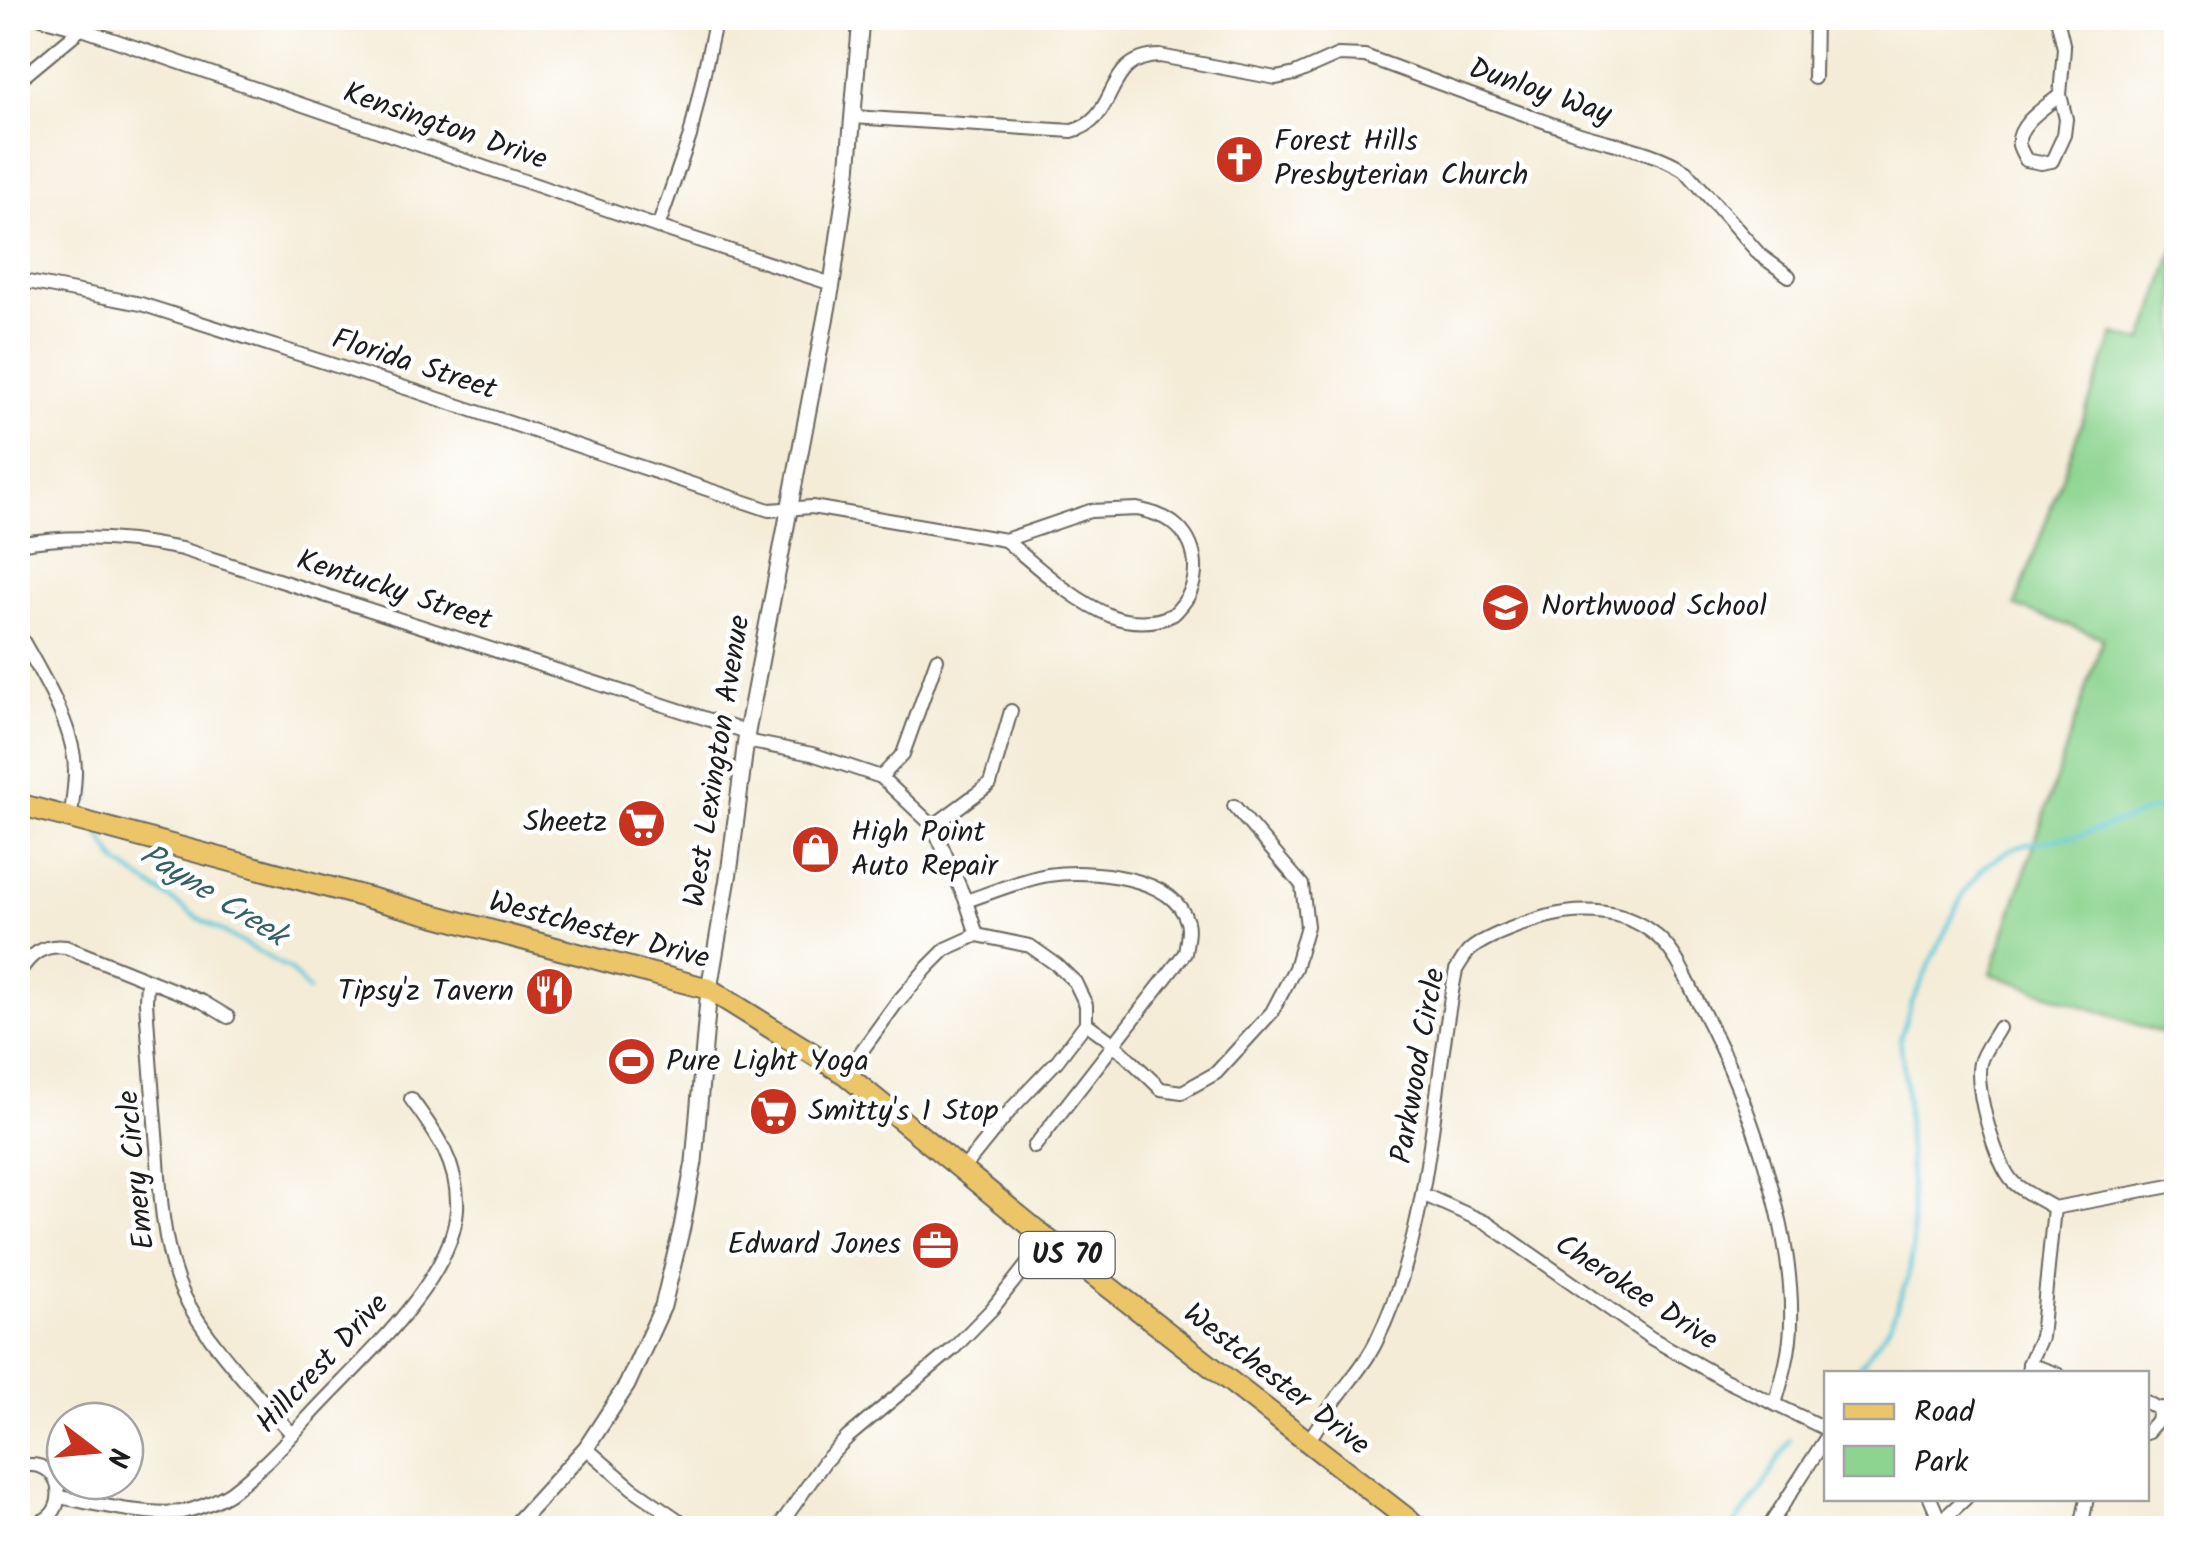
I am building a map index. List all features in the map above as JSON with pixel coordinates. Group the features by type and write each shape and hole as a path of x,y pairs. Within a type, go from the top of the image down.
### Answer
{"main road":[{"name":"Westchester Drive","path":"18,804 708,990 844,1074 1047,1239 1419,1528"}],"street":[{"path":"18,34 21,18"},
{"name":"Kensington Drive","path":"41,18 832,284"},
{"path":"18,81 94,18"},
{"path":"658,227 690,136 716,18"},
{"name":"West Lexington Avenue","path":"513,1528 586,1448 627,1385 663,1306 682,1227 694,1162 708,990 747,736 832,284 861,18"},
{"path":"1814,78 1815,18"},
{"path":"2057,18 2064,48 2060,95 2066,119 2064,135 2052,161 2026,160 2019,147 2020,136 2060,95"},
{"name":"Dunloy Way","path":"853,118 1072,131 1094,121 1116,79 1142,58 1160,56 1276,78 1338,55 1365,56 1581,134 1671,161 1686,170 1760,255 1789,276"},
{"name":"Florida Street","path":"18,280 142,304 769,510 812,506 1005,540"},
{"path":"1145,510 1176,524 1191,544 1196,566 1191,593 1173,615 1144,623 1114,617 1070,593 1005,540 1090,511 1145,510"},
{"name":"Kentucky Street","path":"18,544 40,540 146,541 182,549 747,736 881,776"},
{"path":"18,632 68,733 76,767 71,818"},
{"path":"937,659 903,754 881,776 933,826 966,902 976,936"},
{"path":"933,826 990,784 1011,710"},
{"path":"1086,1023 1161,1089 1182,1092 1216,1073 1272,1012 1295,968 1307,926 1302,885 1234,806"},
{"path":"966,902 1028,880 1082,873 1137,881 1156,888 1181,908 1189,926 1185,953 1034,1146"},
{"name":"Parkwood Circle","path":"1307,1443 1375,1344 1408,1260 1422,1194 1456,970 1469,951 1516,925 1562,912 1593,910 1616,915 1642,925 1660,939 1697,1000 1746,1106 1784,1241 1790,1284 1790,1343 1775,1404"},
{"path":"844,1074 895,1005 946,949 976,936 1030,946 1057,965 1076,982 1086,1006 1086,1023 963,1170"},
{"path":"18,974 36,951 54,945 203,1002 228,1017"},
{"name":"Emery Circle","path":"147,981 160,1180 168,1249 179,1285 204,1328 292,1434"},
{"path":"2000,1028 1980,1060 1979,1082 2003,1168 2014,1183 2054,1208 2176,1186"},
{"name":"Hillcrest Drive","path":"83,1501 135,1510 183,1512 228,1494 260,1467 404,1316 437,1266 457,1212 455,1178 447,1152 411,1099"},
{"name":"Cherokee Drive","path":"1422,1194 1487,1223 1651,1338 1725,1380 1824,1428"},
{"path":"2029,1368 2041,1337 2054,1208"},
{"path":"778,1528 836,1449 954,1348 992,1310 1047,1239"},
{"path":"2149,1403 2176,1419"},
{"path":"2149,1430 2160,1408"},
{"path":"1768,1528 1824,1441"},
{"path":"586,1448 632,1488 690,1528"},
{"path":"18,1468 28,1464 45,1468"},
{"path":"18,1521 44,1520 58,1501"},
{"path":"1931,1501 1942,1525 1963,1501"},
{"path":"2081,1528 2086,1501"}],"green space":[{"path":"2176,243 2176,1038 1991,974 2103,638 2015,606 2114,334 2143,342"}],"waterway":[{"name":"Payne Creek","path":"90,800 91,770"},
{"path":"1856,1371 1890,1325 1908,1277 1913,1246 1900,1039 1911,1004 1964,892 1984,867 2006,852 2026,844 2081,835 2176,802"},
{"name":"Payne Creek","path":"99,834 118,863 195,916 289,969 309,991"},
{"path":"1732,1528 1760,1491 1790,1440"}],"place":[{"name":"Forest Hills Presbyterian Church","path":"1239,159"},
{"name":"Northwood School","path":"1506,607"},
{"name":"Sheetz","path":"642,823"},
{"name":"High Point Auto Repair","path":"816,850"},
{"name":"Tipsy'z Tavern","path":"549,992"},
{"name":"Pure Light Yoga","path":"631,1062"},
{"name":"Smitty's 1 Stop","path":"773,1112"},
{"name":"Edward Jones","path":"936,1245"}]}
